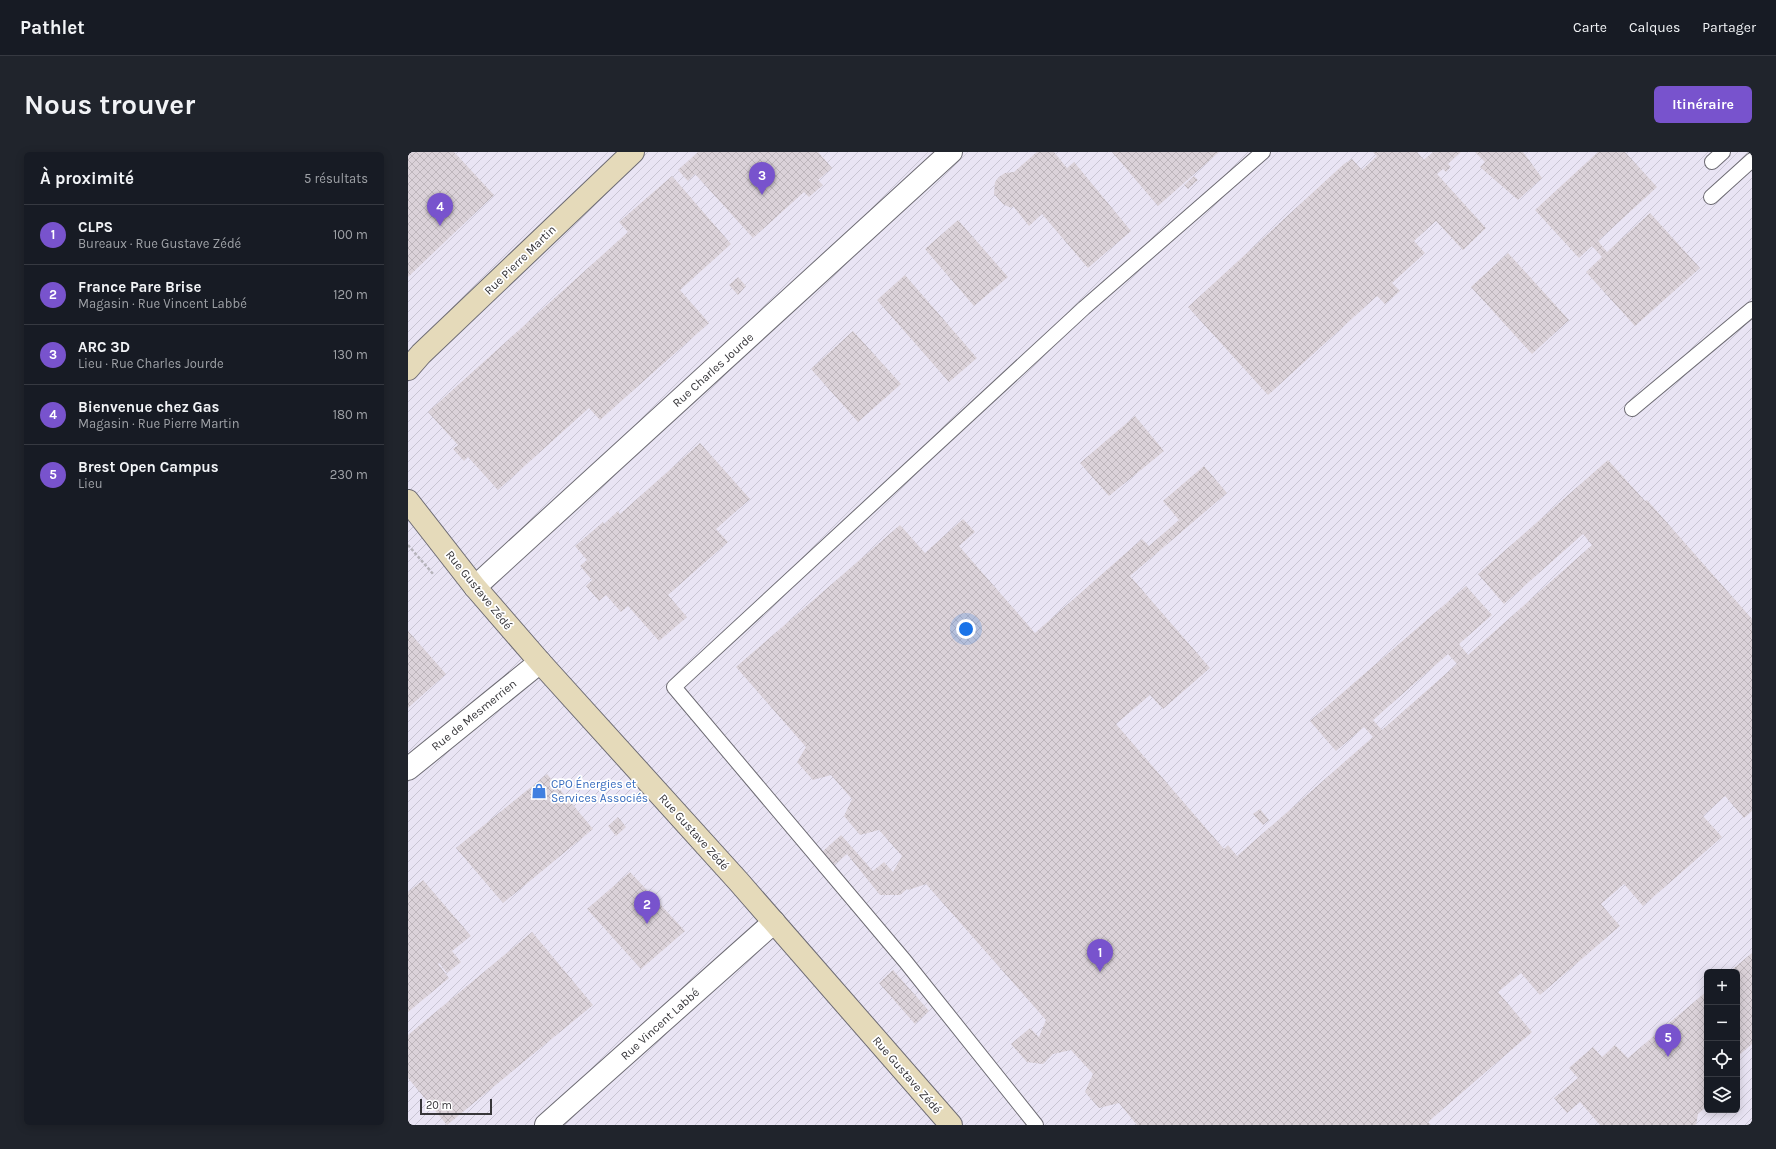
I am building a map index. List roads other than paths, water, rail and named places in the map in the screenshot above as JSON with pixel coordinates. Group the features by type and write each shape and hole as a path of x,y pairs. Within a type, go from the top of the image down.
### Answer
{"street":[{"name":"Rue Pierre Martin","path":"408,369 421,354 633,152"},
{"name":"Rue Charles Jourde","path":"475,587 951,152"},
{"name":"Rue Gustave Zédé","path":"408,501 475,587 540,662 774,922 951,1125"},
{"name":"Rue de Mesmerrien","path":"408,769 540,662"},
{"name":"Rue Vincent Labbé","path":"546,1125 774,922"}],"lane":[{"path":"1036,1125 905,961 674,688 1084,308 1263,152"},
{"path":"1712,162 1723,152"},
{"path":"1711,197 1752,160"},
{"path":"1632,409 1752,309"}],"place":[{"name":"ARC 3D","path":"762,195"},
{"name":"Bienvenue chez Gas","path":"440,226"},
{"name":"CPO Énergies et Services Associés","path":"539,791"},
{"name":"France Pare Brise","path":"647,924"},
{"name":"CLPS","path":"1100,972"},
{"name":"Brest Open Campus","path":"1668,1057"}]}
